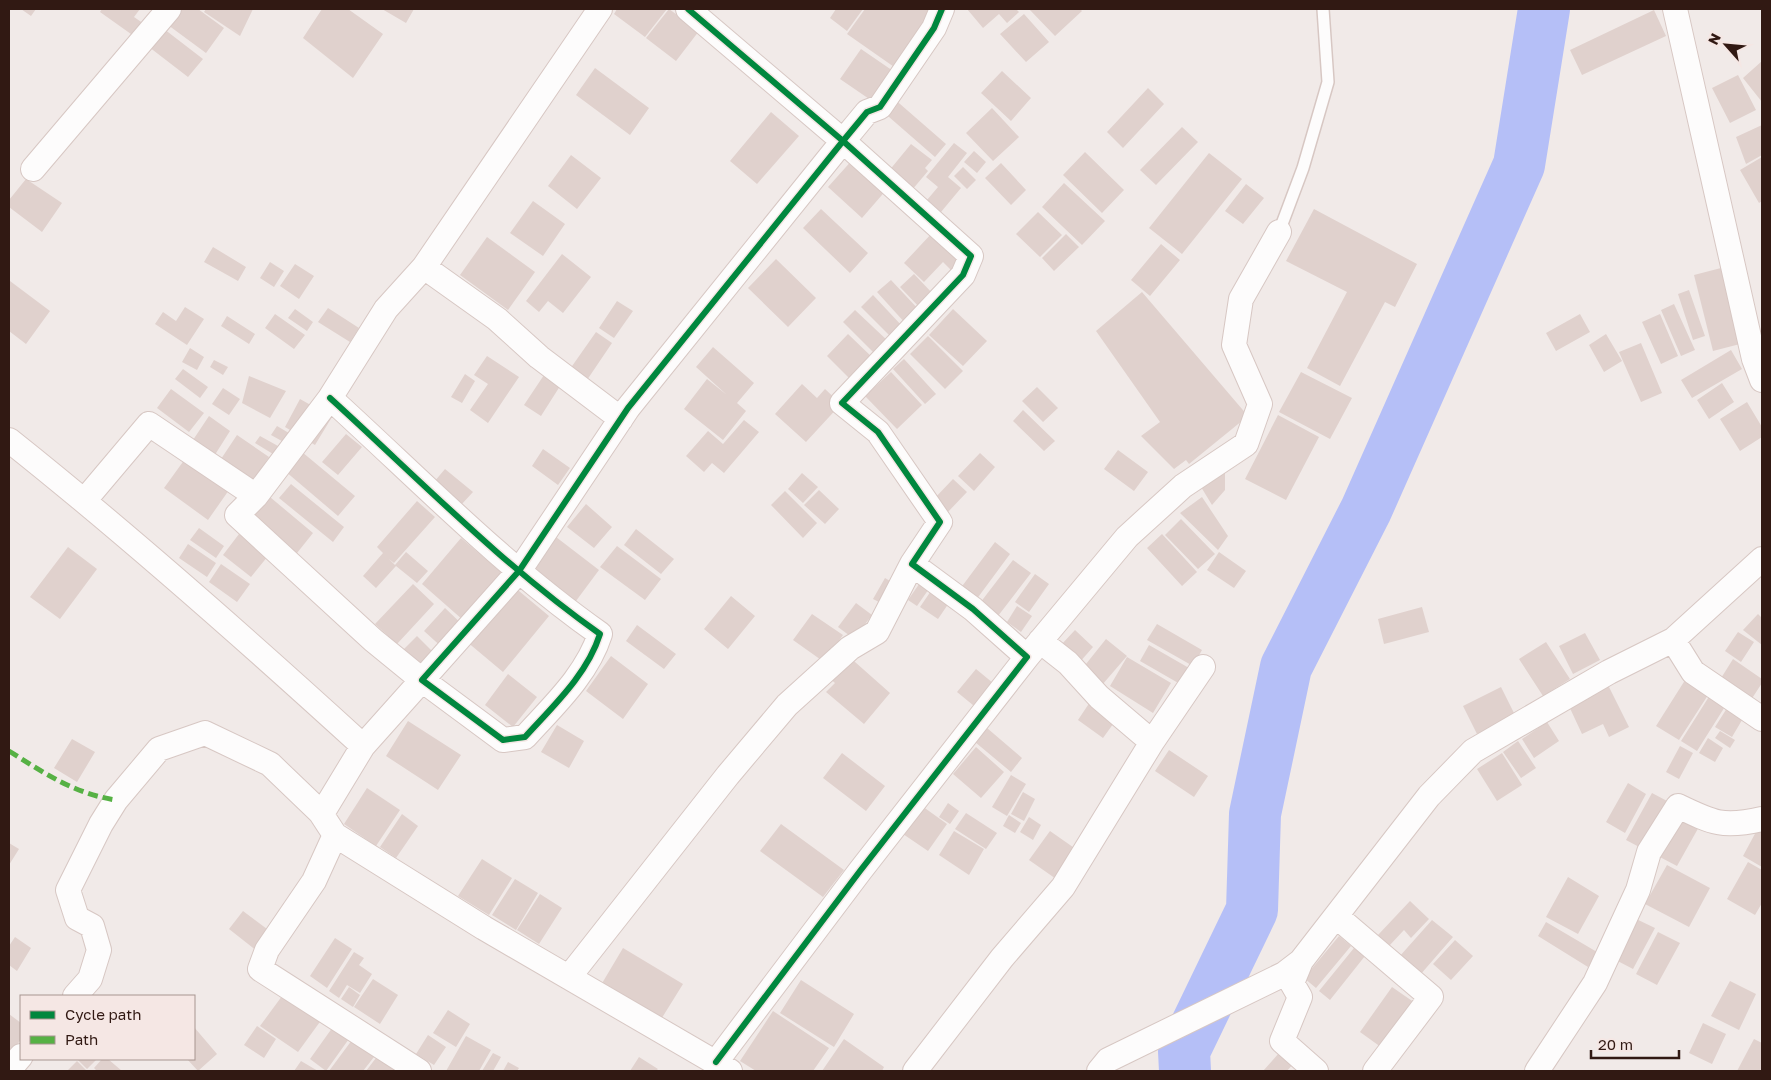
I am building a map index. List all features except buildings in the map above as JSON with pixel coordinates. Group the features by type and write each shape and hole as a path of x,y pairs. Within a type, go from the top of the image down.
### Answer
{"street":[{"path":"33,169 168,9"},
{"path":"330,398 519,571 559,605 600,634 593,655 564,694 524,737 503,740 422,680 373,640 238,515 256,496 330,398 386,309 424,267 600,9"},
{"path":"569,977 728,774 787,705 850,648 876,632 912,564 940,522 878,432 842,402 963,275 971,256 843,141 688,9"},
{"path":"320,812 326,807 363,746 519,571 621,419 867,112 880,107 934,28 942,9"},
{"path":"1675,9 1754,359 1762,380"},
{"path":"76,995 90,979 99,950 92,926 77,918 68,890 101,824 116,800 159,749 204,733 270,764 320,812 335,835 484,928 723,1066 860,871 1034,649 1128,537 1183,486 1246,444 1260,404 1234,346 1241,299 1279,232"},
{"path":"424,267 497,319 539,357 621,419"},
{"path":"84,501 149,424 256,496"},
{"path":"9,440 84,501 263,655 363,746"},
{"path":"1099,1071 1108,1060 1292,967 1336,916 1429,796 1473,751 1609,672 1673,640 1762,559"},
{"path":"912,564 1034,649 1068,664 1099,698 1152,742"},
{"path":"1673,640 1693,672 1762,719"},
{"path":"916,1071 1002,958 1063,887 1152,742 1203,667"},
{"path":"1537,1071 1595,983 1638,890 1649,852 1678,806 1711,822 1739,824 1762,819"},
{"path":"335,835 314,881 267,950 260,968 418,1071"},
{"path":"1336,916 1431,997 1375,1071"},
{"path":"1292,967 1292,983 1300,997 1282,1041 1316,1071"},
{"path":"9,1070 20,1057"}],"lane":[{"path":"1279,232 1303,168 1328,82 1323,9"}],"waterway":[{"path":"1185,1071 1184,1051 1252,910 1255,814 1286,667 1366,510 1519,165 1544,9"}],"marked path":[{"path":"9,751 47,775 73,788 116,800"}],"cycle path":[{"path":"330,398 495,550 529,579 600,634 587,663 578,676 558,702 525,737 503,740 422,680 519,571 628,408 843,141 688,9"},
{"path":"716,1062 860,871 1027,657 973,609 912,564 940,522 878,432 842,403 963,275 971,256 843,141 867,112 880,107 934,28 942,9"}]}
